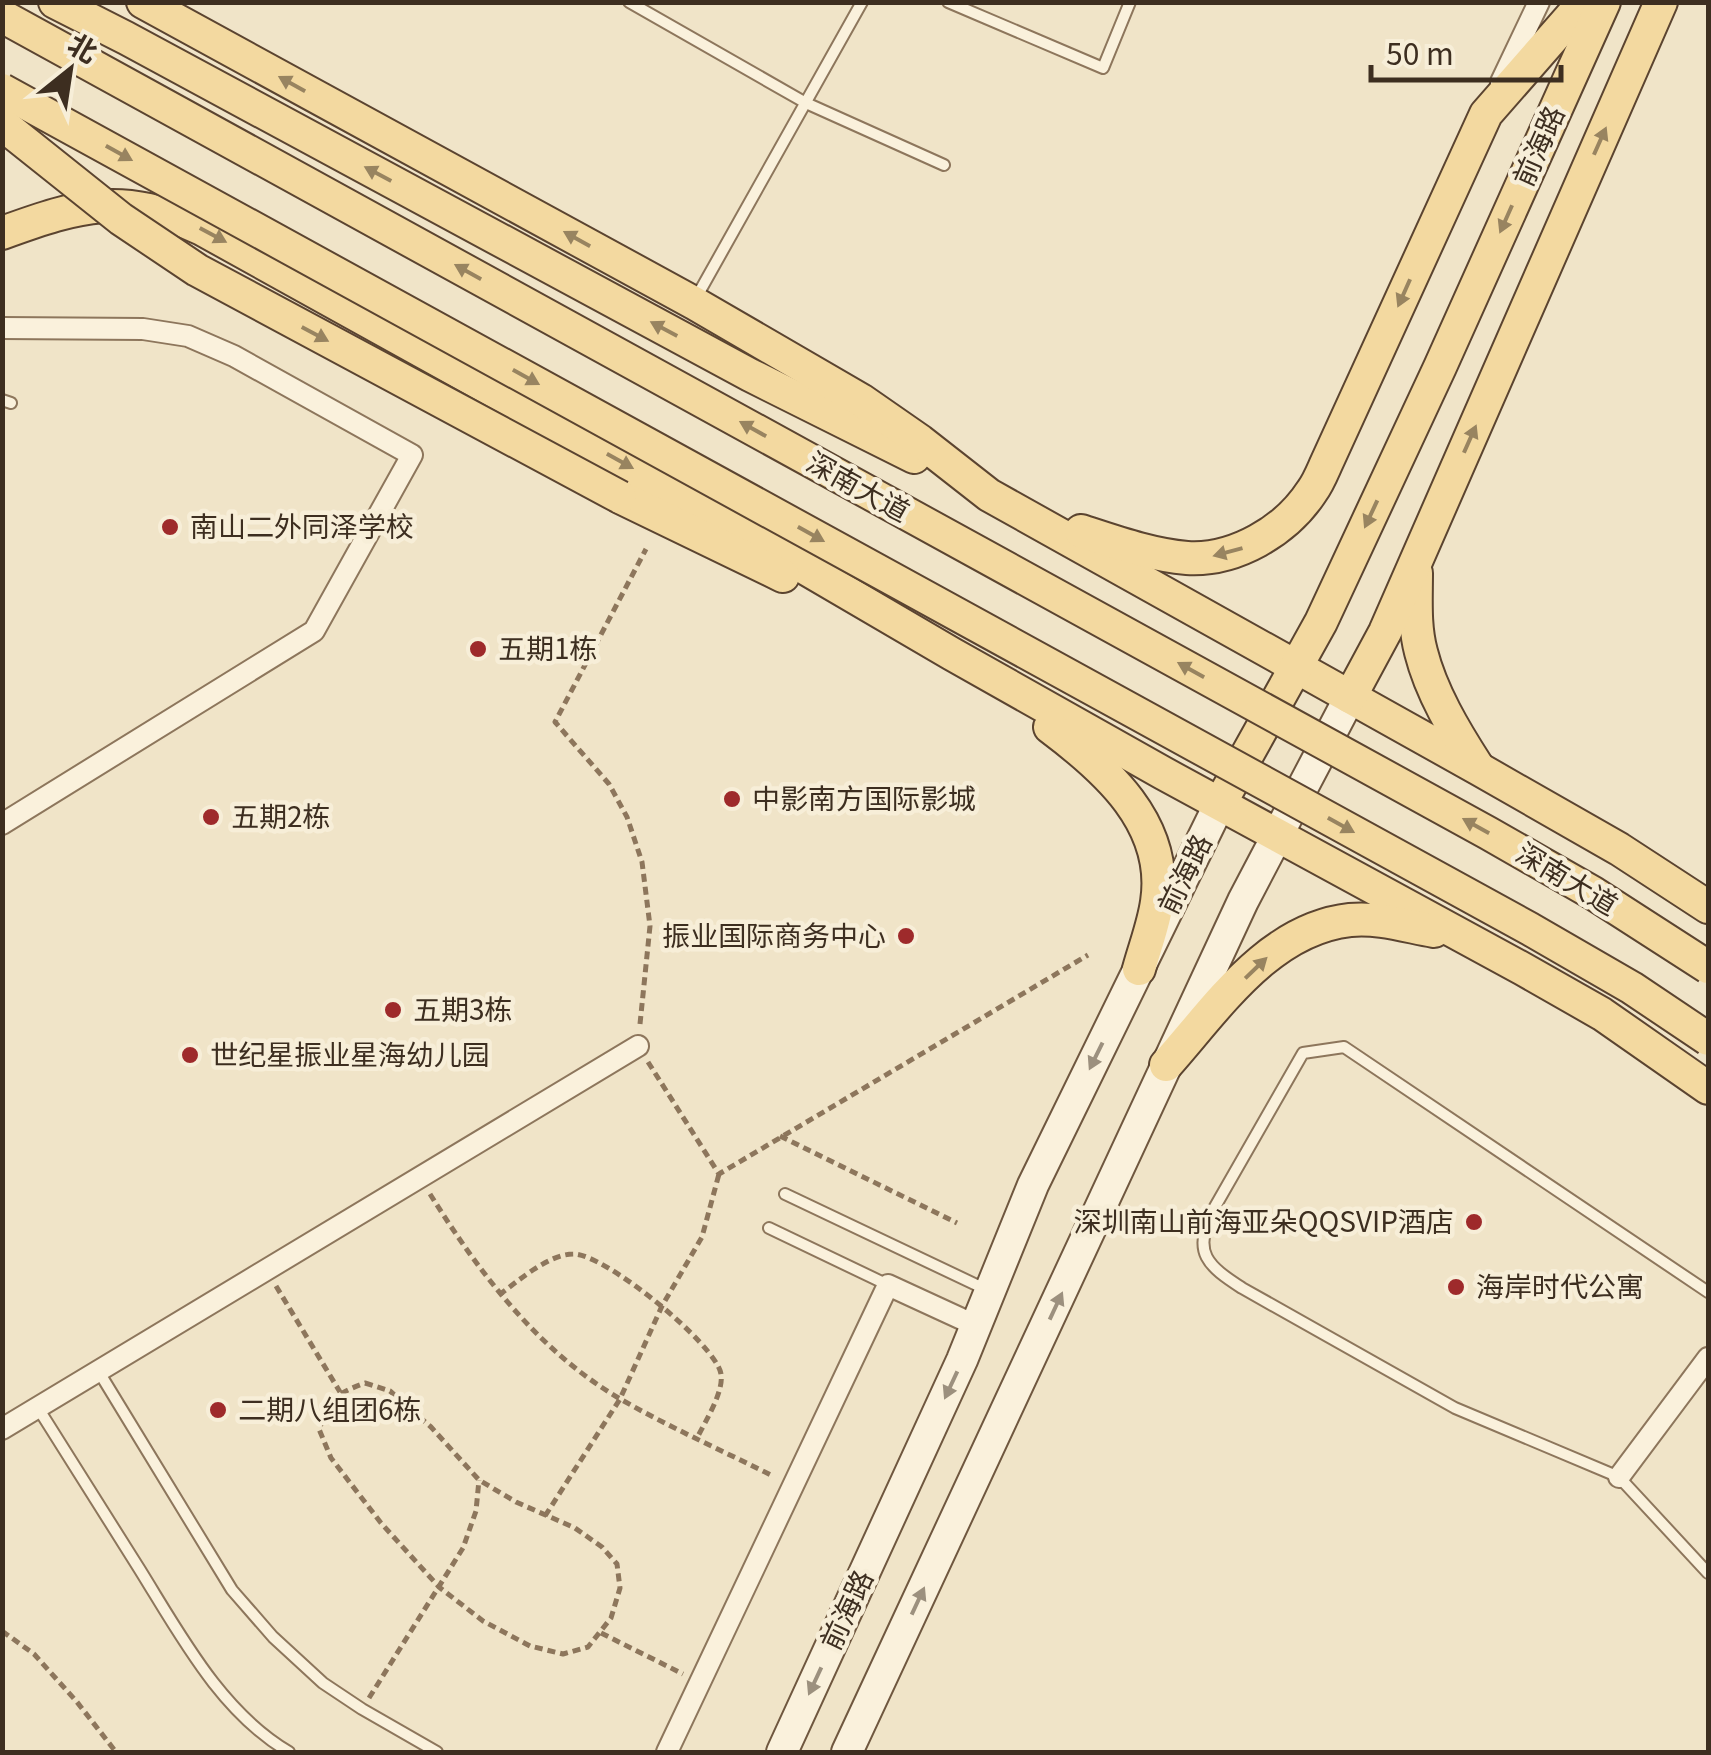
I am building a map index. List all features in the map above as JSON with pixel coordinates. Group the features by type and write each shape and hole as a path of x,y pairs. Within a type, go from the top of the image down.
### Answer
{"main road":[{"path":"55,2 750,375 998,500 1112,540 1188,558 1242,548 1289,519 1312,492 1486,114 1584,2"},
{"name":"深南大道","path":"143,2 694,303 861,400 998,500 1618,849 1708,907"},
{"name":"前海路","path":"782,1752 976,1326 1032,1185 1220,803 1320,622 1604,2"},
{"name":"前海路","path":"847,1752 1243,900 1385,632 1661,2"},
{"name":"深南大道","path":"2,16 1488,833 1593,893 1708,968"},
{"path":"2,90 1530,928 1632,988 1708,1039"},
{"path":"2,124 121,219 196,270 718,547 952,654 1074,745 1112,778 1131,802 1148,833 1158,865 1157,901 1139,968"},
{"path":"2,233 52,214 115,205 170,214 202,229 665,486 952,654 1522,968 1602,1014 1708,1088"},
{"path":"2,208 52,214"},
{"path":"1416,560 1416,621 1421,654 1479,770"},
{"path":"1166,1065 1266,958 1285,942 1324,925 1352,920 1384,921 1439,932 1522,968"}],"street":[{"path":"1486,114 1539,2"},
{"path":"2,328 143,329 188,336 234,356 412,455 314,631 2,824"},
{"path":"2,1429 638,1046"},
{"path":"668,1752 888,1286 976,1326"},
{"path":"1619,1477 1708,1358"}],"lane":[{"path":"629,2 806,103 944,164"},
{"path":"694,303 862,2"},
{"path":"948,2 1102,68 1130,2"},
{"path":"1708,1292 1344,1047 1303,1053 1212,1212 1202,1238 1208,1261 1217,1272 1242,1288 1455,1408 1619,1477 1708,1573"},
{"path":"785,1194 990,1292"},
{"path":"769,1228 888,1286"},
{"path":"99,1372 232,1590 273,1637 323,1683 437,1752"},
{"path":"38,1408 221,1693 272,1742 290,1752"}],"path":[{"path":"646,549 555,722 609,784 627,817 642,862 650,926 638,1046 719,1174"},
{"path":"546,1516 620,1399 662,1306 702,1236 719,1174 1088,955"},
{"path":"780,1136 956,1224"},
{"path":"420,1179 462,1246 500,1295 555,1351 620,1399 793,1486"},
{"path":"500,1295 542,1264 574,1254 600,1260 642,1289 711,1354 722,1374 716,1399 696,1438"},
{"path":"266,1271 340,1392"},
{"path":"365,1383 390,1391 431,1427 479,1480 575,1528 602,1547 617,1564 620,1588 611,1618 601,1633 588,1646 563,1654 530,1646 483,1621 439,1586 381,1523 330,1458 319,1429 329,1405 340,1392 365,1383"},
{"path":"362,1710 463,1548 476,1511 479,1480"},
{"path":"2,1632 34,1654 116,1752"},
{"path":"601,1633 700,1684"}],"place":[{"name":"南山二外同泽学校","path":"170,527"},
{"name":"五期1栋","path":"478,649"},
{"name":"中影南方国际影城","path":"732,799"},
{"name":"五期2栋","path":"211,817"},
{"name":"振业国际商务中心","path":"906,936"},
{"name":"五期3栋","path":"393,1010"},
{"name":"世纪星振业星海幼儿园","path":"190,1055"},
{"name":"深圳南山前海亚朵QQSVIP酒店","path":"1474,1222"},
{"name":"海岸时代公寓","path":"1456,1287"},
{"name":"二期八组团6栋","path":"218,1410"}]}
